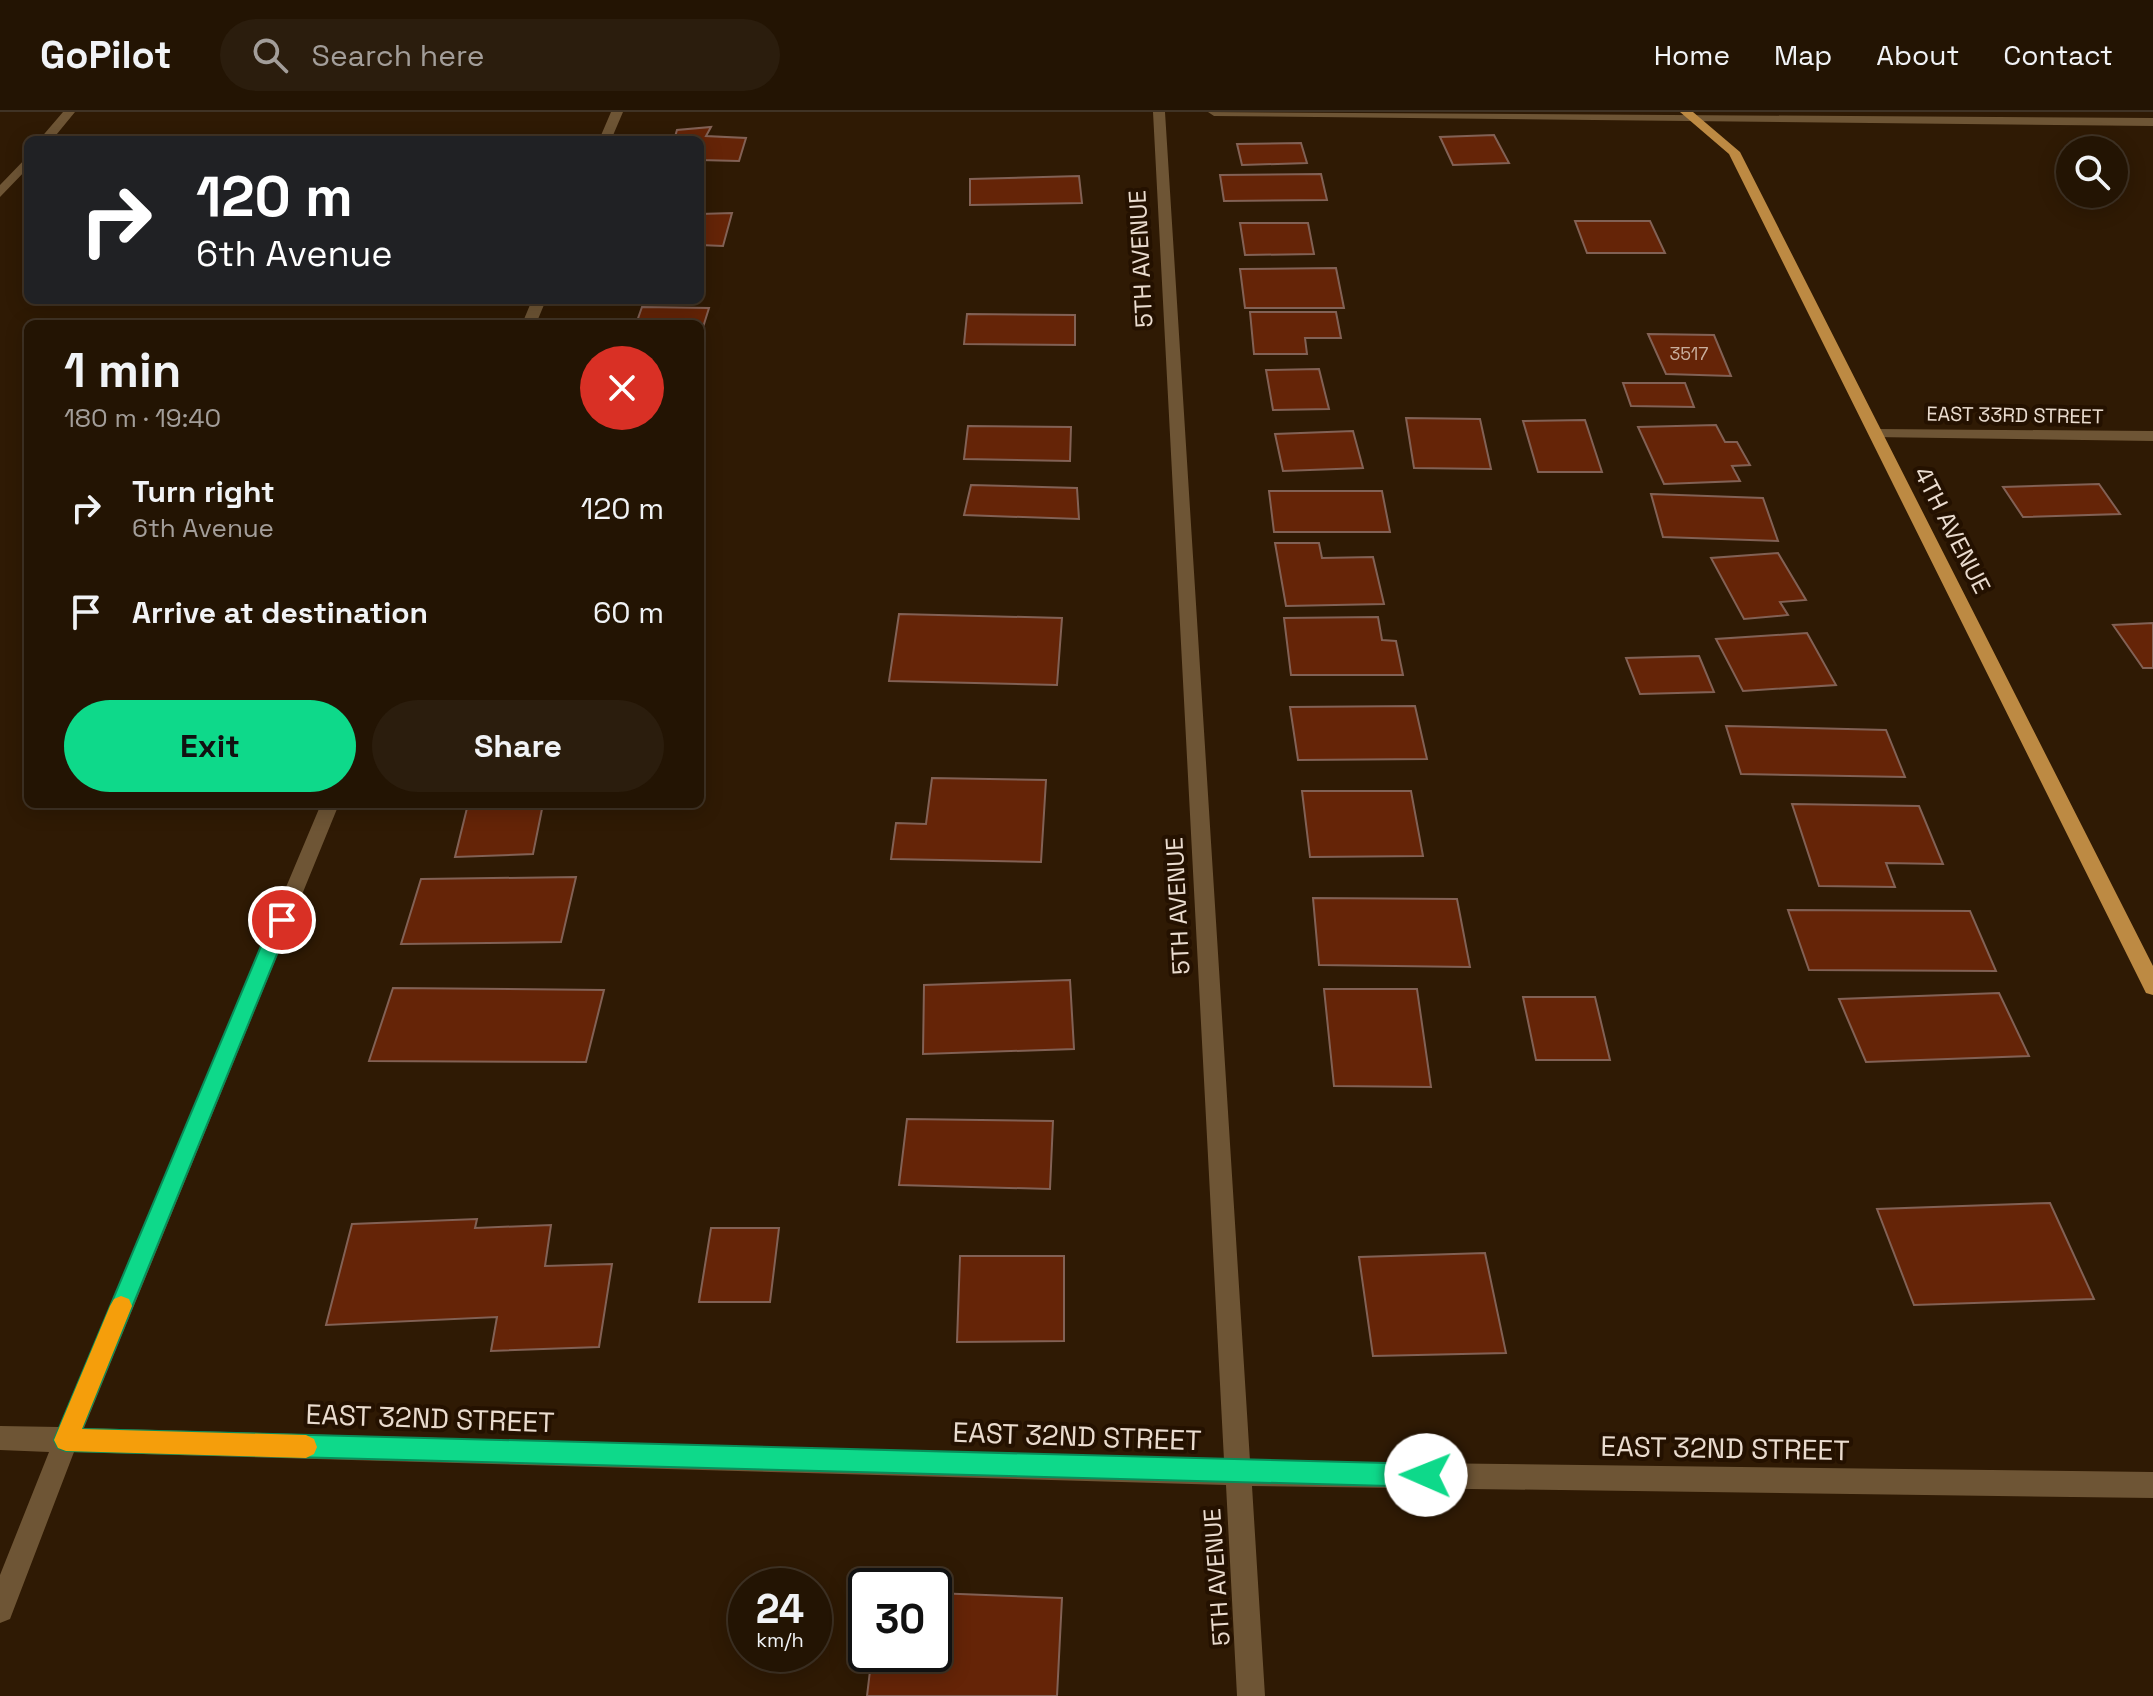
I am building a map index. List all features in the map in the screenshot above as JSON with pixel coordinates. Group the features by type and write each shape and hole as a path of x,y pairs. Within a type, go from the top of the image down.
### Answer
{"main road":[{"name":"4TH AVENUE","path":"1691,115 1734,152 2152,983"}],"street":[{"path":"48,136 69,112"},
{"path":"607,136 617,112"},
{"name":"5TH AVENUE","path":"1159,112 1251,1696"},
{"path":"1214,112 2153,122"},
{"path":"0,193 24,165"},
{"name":"EAST 33RD STREET","path":"1877,434 2153,436"},
{"path":"0,1609 66,1440 328,808"},
{"name":"EAST 32ND STREET","path":"0,1438 1237,1473 2153,1485"}],"building":[{"path":"711,127 706,136 746,138 739,161 704,160 704,136 675,136 677,130"},
{"path":"1494,135 1509,163 1453,165 1440,137"},
{"path":"1301,143 1307,163 1242,165 1237,144"},
{"path":"1321,174 1327,200 1224,201 1220,175"},
{"path":"1079,176 1082,203 970,205 970,179"},
{"path":"732,213 723,246 704,245 704,214"},
{"path":"1575,221 1650,221 1665,253 1587,253"},
{"path":"1240,223 1308,223 1314,254 1245,255"},
{"path":"1336,268 1344,308 1245,308 1240,269"},
{"path":"642,307 709,308 704,324 704,320 637,320"},
{"path":"1250,312 1336,312 1341,338 1305,338 1307,354 1254,354"},
{"path":"967,314 1075,315 1075,345 964,344"},
{"path":"1648,334 1714,335 1731,376 1666,374"},
{"path":"1319,369 1329,409 1273,410 1266,370"},
{"path":"1623,383 1685,383 1694,407 1631,406"},
{"path":"1406,418 1480,419 1491,469 1414,468"},
{"path":"1585,420 1602,472 1538,472 1523,421"},
{"path":"1716,425 1725,442 1737,442 1750,465 1732,466 1740,481 1664,484 1638,427"},
{"path":"968,426 1071,427 1070,461 964,459"},
{"path":"1353,431 1363,468 1283,471 1275,434"},
{"path":"2099,484 2120,514 2023,517 2003,487"},
{"path":"971,485 1077,488 1079,519 964,515"},
{"path":"1269,491 1382,491 1390,532 1274,532"},
{"path":"1651,494 1763,498 1778,541 1663,537"},
{"path":"1275,543 1319,543 1322,558 1373,557 1384,604 1286,606"},
{"path":"1778,553 1806,600 1780,602 1788,615 1744,619 1711,558"},
{"path":"899,614 1062,618 1057,685 889,681"},
{"path":"1378,617 1382,640 1396,641 1403,675 1291,675 1284,618"},
{"path":"2153,623 2153,668 2143,668 2113,625"},
{"path":"1807,633 1836,685 1743,691 1716,639"},
{"path":"1699,656 1714,692 1640,694 1626,658"},
{"path":"1415,706 1427,759 1298,760 1290,707"},
{"path":"1726,726 1886,730 1905,777 1741,774"},
{"path":"932,778 1046,780 1041,862 891,859 896,823 926,824"},
{"path":"1302,791 1411,791 1423,856 1310,857"},
{"path":"1792,804 1919,806 1943,864 1886,863 1895,887 1819,886"},
{"path":"467,808 542,808 533,854 455,857"},
{"path":"576,877 561,942 401,944 421,879"},
{"path":"1313,898 1457,899 1470,967 1319,965"},
{"path":"1788,910 1970,911 1996,971 1809,970"},
{"path":"1070,980 1074,1049 923,1054 924,985"},
{"path":"393,988 604,990 586,1062 369,1061"},
{"path":"1324,989 1417,989 1431,1087 1334,1086"},
{"path":"1999,993 2029,1056 1866,1062 1839,999"},
{"path":"1523,997 1595,997 1610,1060 1536,1060"},
{"path":"907,1119 1053,1121 1050,1189 899,1185"},
{"path":"2050,1203 2094,1299 1914,1305 1877,1209"},
{"path":"477,1219 475,1228 551,1225 545,1266 612,1264 599,1347 491,1351 497,1317 326,1325 352,1224"},
{"path":"711,1228 779,1228 770,1302 699,1302"},
{"path":"1485,1253 1506,1353 1373,1356 1359,1257"},
{"path":"960,1256 1064,1256 1064,1341 957,1342"},
{"path":"952,1594 1062,1598 1057,1696 867,1696 870,1672 952,1672"}],"slow traffic":[{"path":"121,1306 66,1440 306,1447"}],"route":[{"path":"282,920 66,1440 1237,1473 1426,1475"}]}
